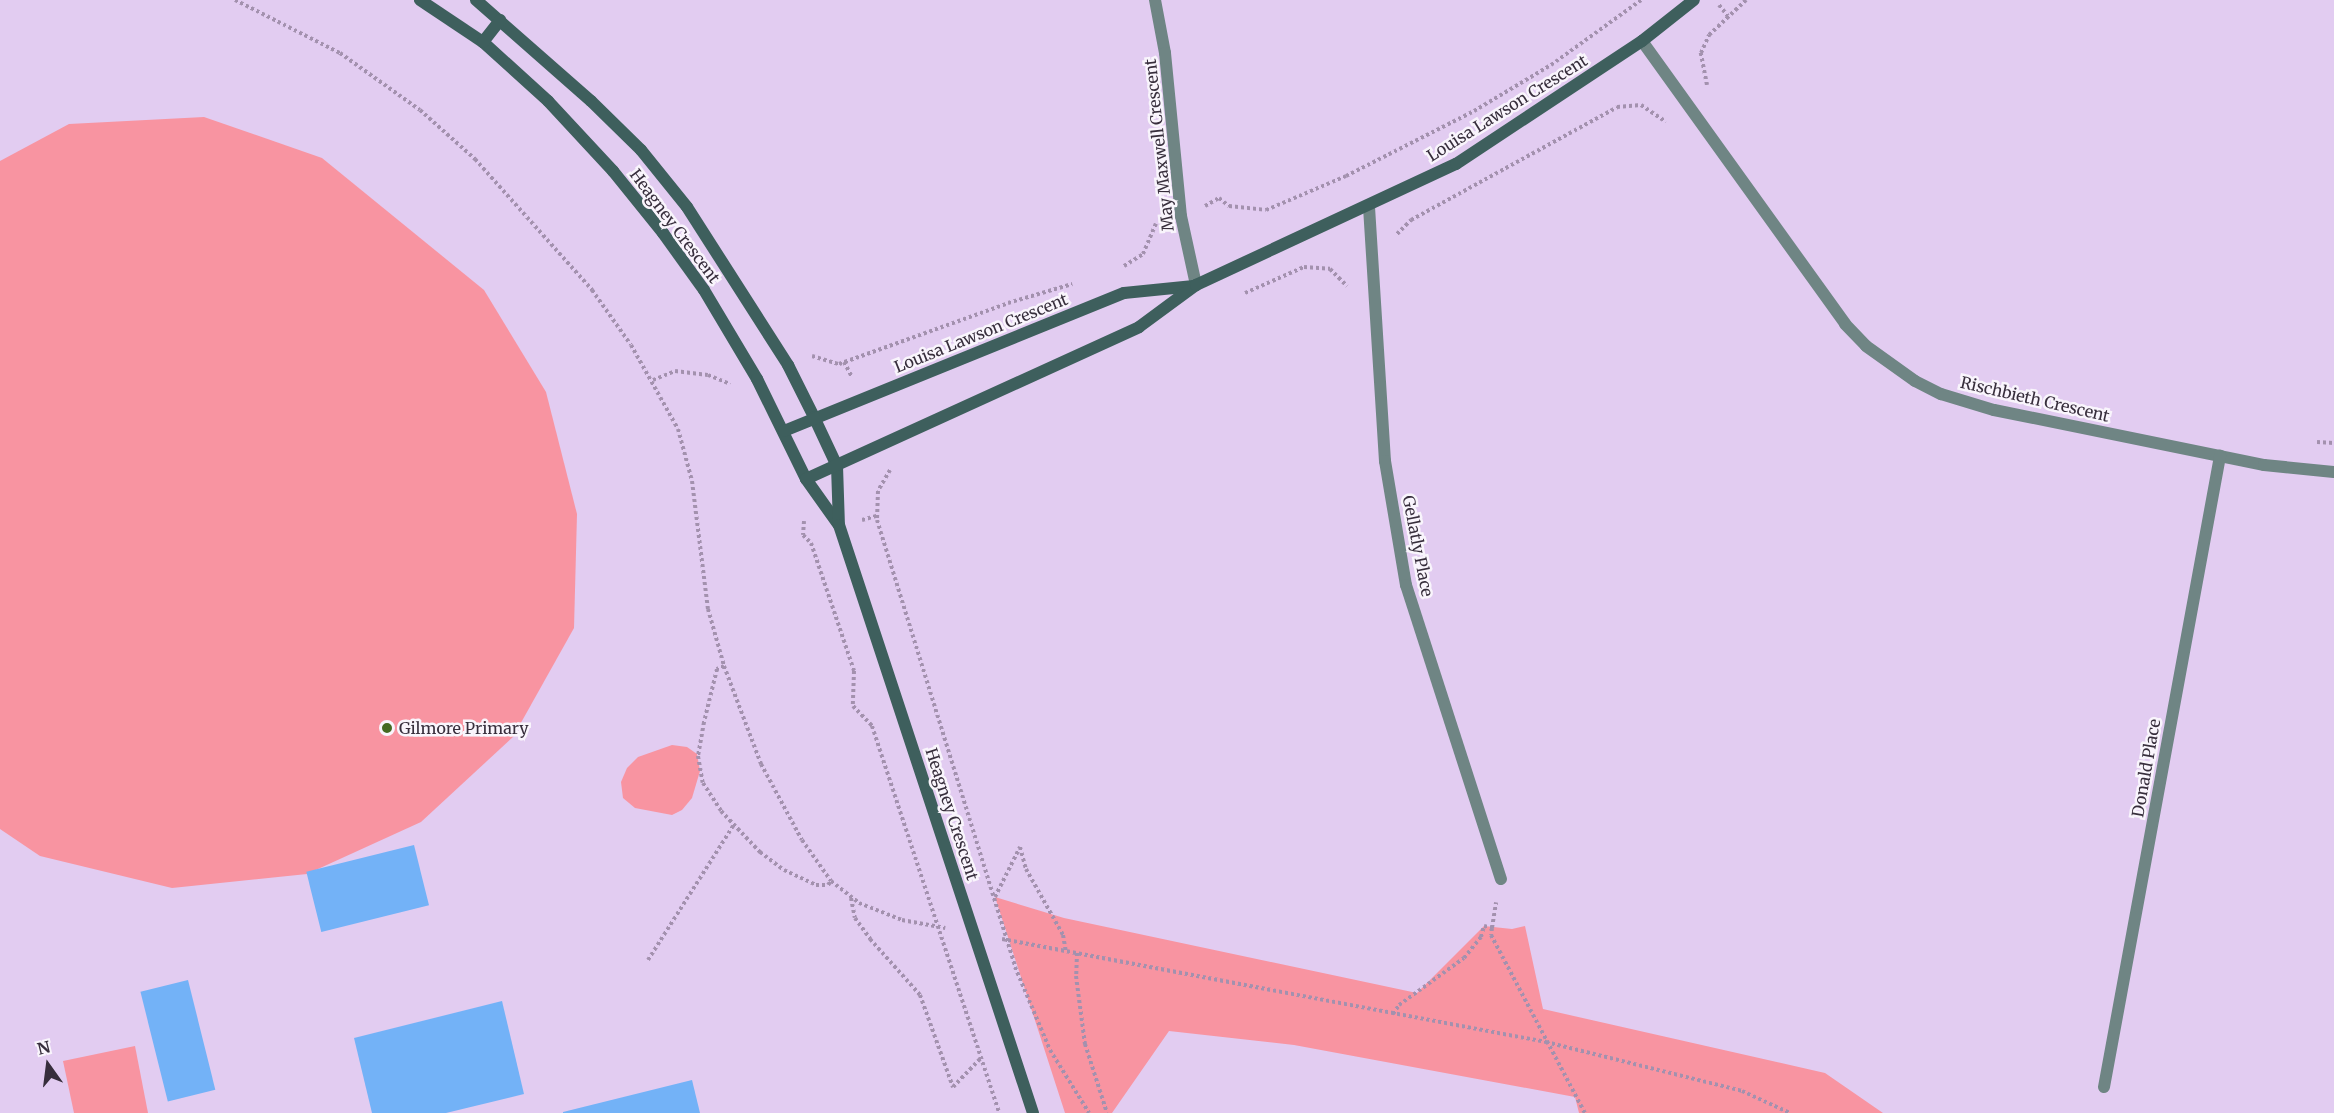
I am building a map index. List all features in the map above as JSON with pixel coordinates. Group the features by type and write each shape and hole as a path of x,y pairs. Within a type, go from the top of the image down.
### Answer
{"street":[{"name":"Heagney Crescent","path":"420,0 483,42 548,101 613,171 663,233 704,290 784,431 806,478 839,525"},
{"name":"Heagney Crescent","path":"476,0 641,150 687,207 788,364 837,466 839,525 1033,1113"},
{"name":"May Maxwell Crescent","path":"1155,0 1165,53 1181,216 1196,285"},
{"name":"Louisa Lawson Crescent","path":"806,478 837,466 1139,327 1196,285 1370,207 1456,164 1642,41 1694,0"},
{"path":"483,42 500,20"},
{"name":"Rischbieth Crescent","path":"1642,41 1845,324 1905,374 1941,394 1994,410 2264,465 2334,472"},
{"name":"Gellatly Place","path":"1370,207 1385,461 1406,585 1501,879"},
{"name":"Louisa Lawson Crescent","path":"784,431 1124,292 1196,285"},
{"name":"Donald Place","path":"2104,1087 2220,456"}],"path":[{"path":"235,0 312,38 374,76 475,159 592,290 653,380 686,453 708,609 724,666 761,764 802,840 831,881 851,898 902,920 948,929"},
{"path":"1118,270 1143,254 1156,223 1181,216 1219,198 1229,206 1266,210 1346,177 1474,111 1551,65 1641,0"},
{"path":"1714,0 1728,16"},
{"path":"1709,91 1701,53 1709,35 1746,0"},
{"path":"1394,244 1403,226 1411,220 1617,107 1641,105 1671,128"},
{"path":"1239,295 1304,267 1322,267 1339,275 1349,289 1354,309 1375,307"},
{"path":"810,355 839,364 1008,303 1082,282"},
{"path":"653,380 675,371 689,372 738,388"},
{"path":"2307,442 2334,443"},
{"path":"896,464 878,491 876,516 1015,967 1050,1050 1089,1113"},
{"path":"800,512 804,535 811,543 854,671 853,706 872,726 945,955 999,1113"},
{"path":"724,666 717,669 698,756 703,783 733,826 784,870 816,885 831,881"},
{"path":"648,960 733,826"},
{"path":"995,897 1020,847 1026,869 1063,935 1066,952"},
{"path":"1501,879 1491,935 1585,1113"},
{"path":"851,898 855,918 870,939 920,995 953,1087 963,1082 981,1058"},
{"path":"1394,1014 1399,1005 1464,958 1481,937 1484,926 1492,928"},
{"path":"996,938 1546,1042 1742,1091 1790,1113"},
{"path":"1077,953 1076,976 1085,1044 1107,1113"}],"shaded area":[{"path":"204,117 322,158 484,290 546,392 577,514 574,628 513,737 421,822 307,874 172,888 40,856 0,829 0,161 69,124"},
{"path":"672,745 687,747 697,754 700,771 692,798 682,810 672,815 635,808 623,798 621,782 627,768 638,757"},
{"path":"995,897 1064,918 1417,993 1484,926 1512,929 1525,926 1543,1009 1825,1073 1883,1113 1579,1113 1575,1097 1294,1045 1169,1031 1112,1113 1065,1113"},
{"path":"135,1046 148,1113 74,1113 63,1061"}],"building":[{"path":"414,845 429,905 321,932 306,872"},
{"path":"188,980 215,1090 168,1101 140,992"},
{"path":"502,1001 524,1094 446,1113 372,1113 354,1038"},
{"path":"692,1080 700,1113 563,1113 563,1112"}],"place":[{"name":"Gilmore Primary","path":"387,728"}]}
